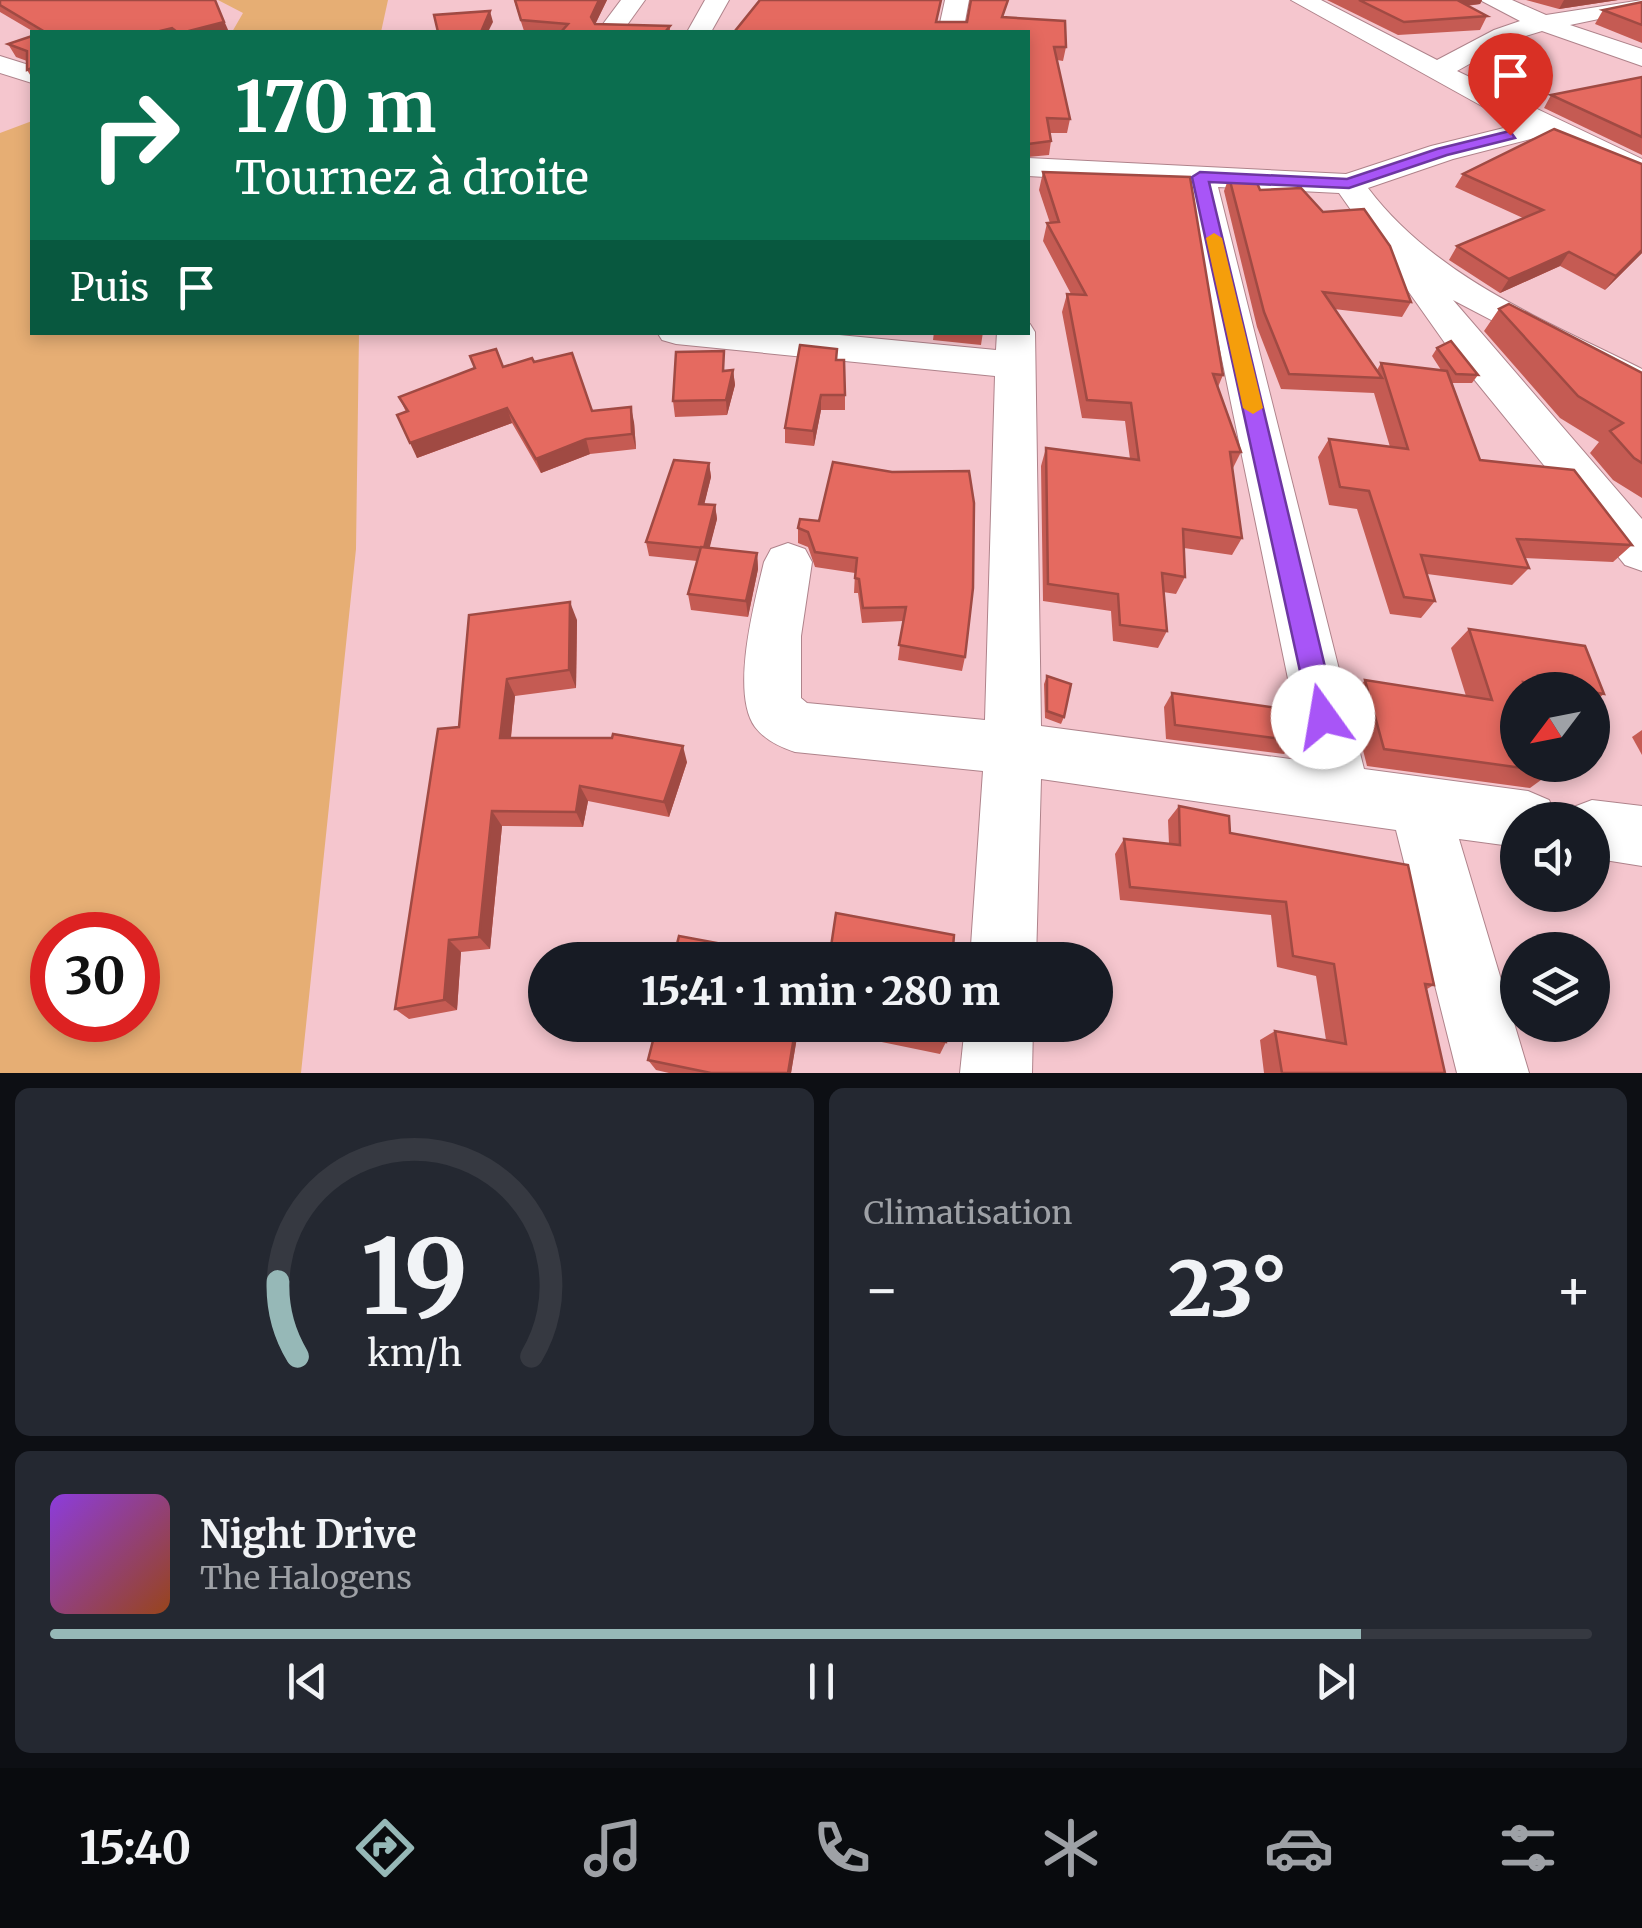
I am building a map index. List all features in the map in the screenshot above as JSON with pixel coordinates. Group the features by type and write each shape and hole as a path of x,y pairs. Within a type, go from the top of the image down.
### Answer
{"street":[{"path":"610,30 633,0"},
{"path":"701,30 717,0"},
{"path":"951,30 957,0"},
{"path":"1304,0 1544,127 1642,170"},
{"path":"1492,0 1541,23 1642,58"},
{"path":"1435,72 1503,35 1541,23 1642,3"},
{"path":"0,64 30,73"},
{"path":"1030,167 1349,184 1442,152 1544,127"},
{"path":"1200,177 1341,794"},
{"path":"1349,184 1460,336 1642,552"},
{"path":"1390,240 1436,273 1642,386"},
{"path":"719,335 1016,348 1012,814 1004,942"},
{"path":"788,562 775,624 773,695 775,710 795,727 1010,748 1500,816"},
{"path":"1419,805 1493,1073"},
{"path":"1610,832 1642,836"},
{"path":"996,1073 998,1042"}],"shaded area":[{"path":"218,0 388,0 381,30 233,30 243,13"},
{"path":"30,122 30,335 359,335 356,549 301,1073 0,1073 0,133"}],"building":[{"path":"0,0 215,0 224,22 193,30 42,30 0,5"},
{"path":"515,0 599,0 591,17 595,24 670,26 667,30 563,30 568,24 521,20"},
{"path":"760,0 941,0 936,22 967,22 971,0 1008,0 1002,17 1065,21 1066,47 1054,47 1070,119 1047,118 1051,141 1030,144 1030,30 736,30"},
{"path":"1359,0 1457,0 1487,16 1404,22"},
{"path":"1642,2 1642,25 1603,10"},
{"path":"490,11 482,30 438,30 434,15"},
{"path":"30,37 30,69 27,70 27,51 8,44"},
{"path":"1642,77 1642,137 1551,95"},
{"path":"1554,129 1642,164 1642,250 1616,276 1569,252 1509,279 1457,246 1543,210 1463,174"},
{"path":"1043,172 1190,177 1223,375 1213,374 1241,452 1230,452 1242,538 1183,529 1185,577 1162,573 1167,631 1120,625 1118,594 1048,584 1046,448 1139,460 1131,403 1087,400 1067,294 1086,295 1047,223 1059,222"},
{"path":"1229,177 1255,178 1260,190 1301,188 1323,212 1364,209 1390,246 1411,302 1323,292 1382,378 1289,374 1264,312"},
{"path":"1509,304 1642,373 1642,463 1610,431 1623,423 1578,396 1499,309"},
{"path":"1451,341 1478,375 1456,374 1437,348"},
{"path":"800,345 837,349 836,360 844,360 845,395 821,395 813,431 785,428"},
{"path":"496,349 503,367 532,358 534,362 572,353 592,411 631,407 632,434 586,439 536,459 507,408 410,443 397,415 408,411 399,397 475,368 470,356"},
{"path":"724,351 723,371 733,370 726,400 673,401 676,352"},
{"path":"1381,363 1447,371 1480,460 1574,470 1632,545 1517,539 1529,568 1421,555 1435,601 1404,597 1369,491 1340,487 1329,439 1408,449"},
{"path":"674,460 709,463 699,504 715,505 704,548 646,542"},
{"path":"833,462 892,472 969,471 974,503 973,588 965,657 899,645 906,607 863,608 859,579 855,578 857,558 815,552 808,532 798,528 800,519 819,521"},
{"path":"701,547 757,553 746,601 688,594"},
{"path":"570,602 569,670 507,679 500,738 612,738 613,734 683,746 664,802 580,786 576,812 492,811 479,937 449,940 444,1000 395,1009 438,729 459,727 469,615"},
{"path":"1469,629 1585,646 1595,672 1500,672 1500,765 1384,749 1365,680 1492,700"},
{"path":"1047,676 1071,684 1064,717 1047,711"},
{"path":"1172,693 1291,710 1296,741 1175,725"},
{"path":"1179,806 1229,816 1230,833 1408,865 1434,985 1425,984 1445,1073 1282,1073 1275,1031 1346,1044 1334,964 1293,956 1286,902 1130,887 1124,839 1180,845"},
{"path":"836,913 954,935 953,942 832,942"},
{"path":"679,936 712,942 678,942"},
{"path":"653,1042 793,1042 788,1073 711,1073 648,1060"}],"slow traffic":[{"path":"1214,238 1253,408"}],"route":[{"path":"1323,717 1200,177 1349,184 1442,152 1510,135"}]}
